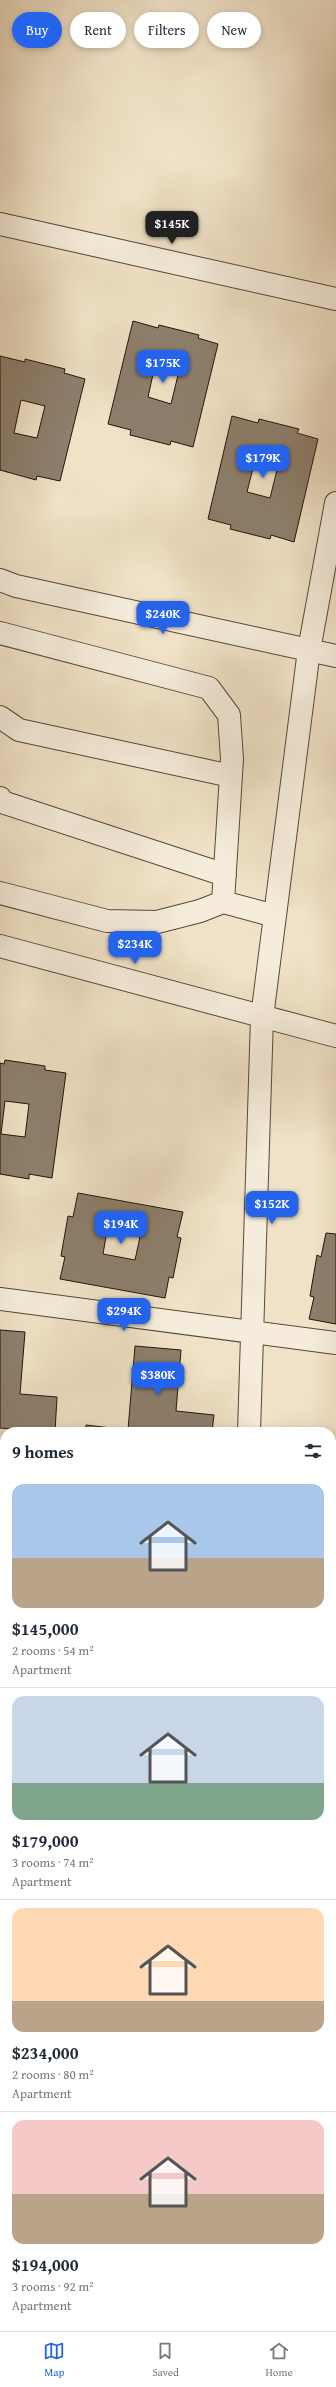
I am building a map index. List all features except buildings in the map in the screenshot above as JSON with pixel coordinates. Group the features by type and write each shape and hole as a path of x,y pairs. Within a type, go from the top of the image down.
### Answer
{"street":[{"path":"0,224 336,299"},
{"path":"250,1427 262,1017 308,650 336,503"},
{"path":"0,580 16,586 336,656"},
{"path":"1,638 209,688 229,715 231,776 223,902"},
{"path":"0,717 19,730 231,776"},
{"path":"0,798 2,802 225,875"},
{"path":"0,893 107,920 158,922 200,911 223,902 275,916"},
{"path":"0,946 336,1036"},
{"path":"0,1298 336,1343"}]}
